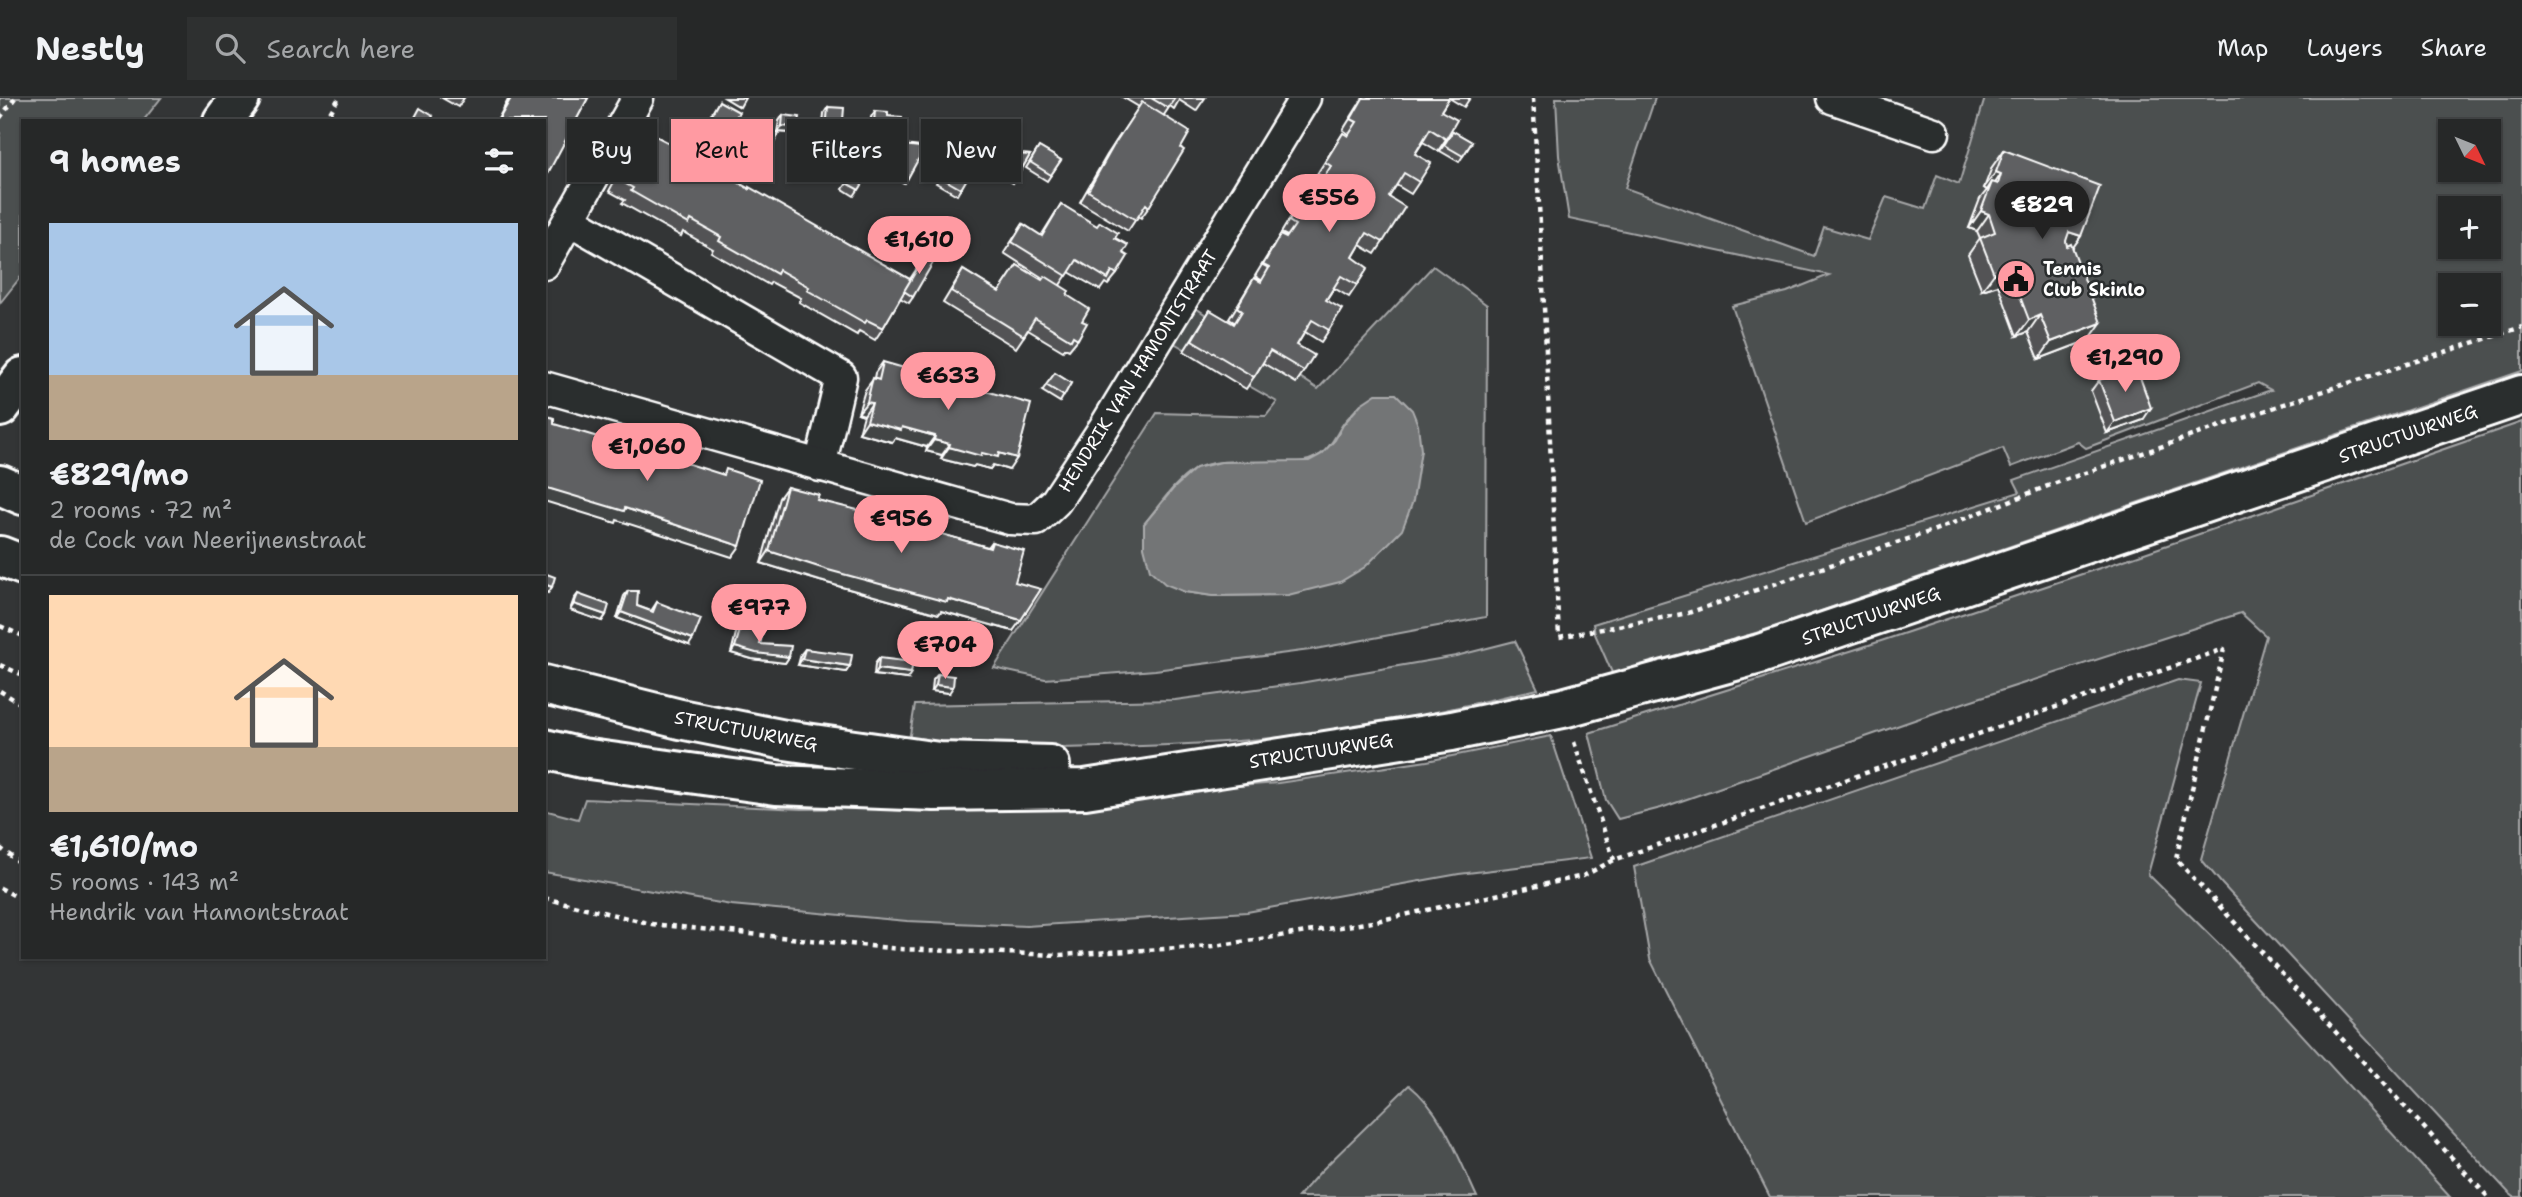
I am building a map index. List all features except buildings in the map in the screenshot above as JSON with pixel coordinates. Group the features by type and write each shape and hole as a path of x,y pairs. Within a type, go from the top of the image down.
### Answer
{"main road":[{"path":"224,119 240,98"},
{"path":"0,407 21,380"},
{"name":"STRUCTUURWEG","path":"546,750 582,758 776,785 934,792 1085,789 1451,731 1563,708 1760,654 2522,396"},
{"path":"0,485 21,494"},
{"path":"0,556 21,564"},
{"name":"STRUCTUURWEG","path":"546,686 680,719 785,740 939,762 1202,769"}],"street":[{"path":"546,261 638,98"},
{"name":"HENDRIK VAN HAMONTSTRAAT","path":"546,388 1010,519 1036,520 1056,501 1104,428 1305,98"},
{"path":"1832,98 1934,133"},
{"path":"570,220 841,377 820,466"}],"path":[{"path":"0,118 15,98"},
{"path":"326,119 339,98"},
{"path":"1533,98 1544,268 1548,421 1559,637 1688,613 1935,530 2078,475 2522,327"},
{"path":"0,626 21,635"},
{"path":"546,898 652,924 899,949 1059,955 1214,946 1372,922 1583,876 1614,860 2224,649 2176,859 2488,1197"},
{"path":"0,665 21,674"},
{"path":"0,691 21,704"},
{"path":"1563,708 1614,860"},
{"path":"0,848 21,864"},
{"path":"0,888 21,899"}],"shaded area":[{"path":"0,98 161,98 145,119 21,119 21,277 0,303"},
{"path":"1556,98 1655,98 1625,188 1814,256 1824,227 1868,240 1886,197 1925,209 1937,175 1959,184 1985,98 2522,98 2522,371 1759,632 1613,675 1593,624 2020,492 2014,480 2271,390 2258,383 2086,448 2078,442 2011,467 2003,448 1806,522 1732,306 1787,292 1829,275 1569,219 1559,156"},
{"path":"1433,266 1487,305 1486,617 1310,650 1155,670 1045,679 994,668 1157,413 1266,416 1277,402 1167,339 1188,303 1318,389","holes":["1361,404 1288,595 1213,596 1185,592 1144,524 1174,487 1195,469 1225,462 1294,463 1321,454"]},
{"path":"1376,394 1396,394 1412,410 1418,425 1421,450 1413,501 1402,530 1365,567 1340,582 1288,595 1213,596 1185,592 1165,584 1150,570 1144,547 1144,524 1173,489 1196,468 1221,462 1309,461 1322,454 1361,404"},
{"path":"2522,422 2522,1197 2514,1197 2509,1193 2201,859 2266,636 2241,613 1969,701 1661,808 1618,819 1606,800 1589,733 1860,648 2127,559"},
{"path":"1515,641 1538,689 1367,726 1264,739 1173,745 944,750 908,746 915,705 1175,700 1300,683 1456,656"},
{"path":"2178,680 2201,683 2148,874 2223,948 2450,1197 1770,1197 1650,959 1634,867"},
{"path":"1551,736 1591,858 1459,874 1247,912 1026,926 907,921 731,905 546,872 546,811 578,819 585,799 801,809 973,806 1278,783 1427,761"},
{"path":"1409,1085 1441,1122 1477,1197 1298,1197 1321,1171"}],"place":[{"name":"Tennis Club Skinlo","path":"2016,279"}]}
